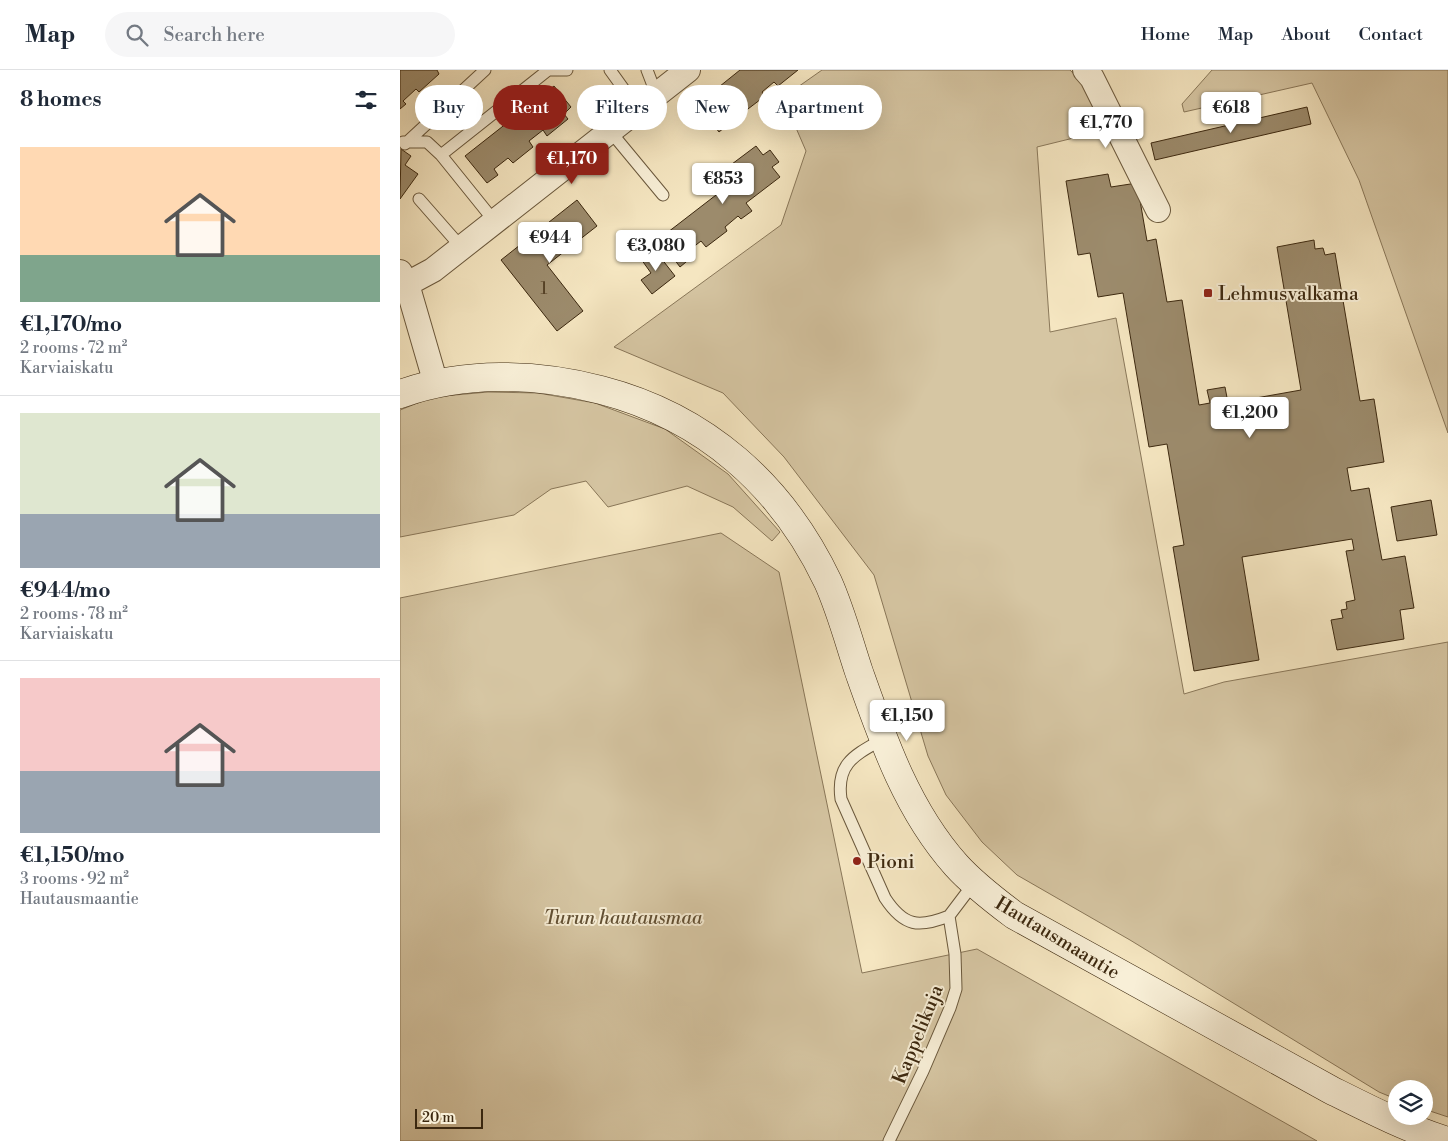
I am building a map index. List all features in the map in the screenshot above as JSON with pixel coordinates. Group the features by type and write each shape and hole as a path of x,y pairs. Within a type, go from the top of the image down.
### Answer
{"street":[{"path":"667,86 688,70"},
{"path":"1085,70 1092,78 1158,210"},
{"path":"436,384 404,278 433,270 610,131"},
{"name":"Hautausmaantie","path":"400,394 436,384 477,378 507,376 548,379 623,395 660,409 687,424 737,460 766,488 794,523 814,555 834,598 883,739 902,782 928,826 956,865 974,883 1014,915 1331,1090 1385,1118 1447,1141"}],"lane":[{"path":"403,142 485,70"},
{"path":"441,155 547,71 567,70"},
{"path":"610,70 621,85"},
{"path":"647,70 654,85"},
{"path":"610,131 663,194"},
{"path":"403,142 427,142 441,155 495,222"},
{"path":"419,199 462,248"},
{"path":"883,739 854,755 842,770 839,787 841,799 885,898 900,917 911,922 923,924 950,916 974,883"},
{"name":"Kappelikuja","path":"889,1141 923,1071 950,1008 956,989 956,954 950,916"}],"green space":[{"path":"822,70 1070,70 1087,91 1093,106 1098,132 1037,147 1050,332 1116,318 1184,694 1224,682 1448,642 1448,1117 1433,1112 1433,1080 1388,1080 1388,1096 1379,1092 1130,940 1017,875 982,842 946,795 928,756 874,575 784,457 723,393 614,347 781,225 806,151 797,130 882,130 882,85 801,85"},
{"path":"1212,70 1448,70 1448,433 1359,180 1312,83 1184,112 1182,104"},
{"path":"488,392 538,393 595,403 665,429 728,474 780,532 772,541 733,507 687,486 608,507 586,481 551,489 514,515 400,537 400,410 433,397"},
{"name":"Turun hautausmaa","path":"721,533 779,572 862,973 977,949 1317,1141 400,1141 400,598"}],"building":[{"path":"400,70 437,70 439,74 427,85 415,85 415,90 403,101 406,104 400,109"},
{"path":"740,70 798,70 779,85 774,82 770,85 758,85 758,101 748,109 748,85 721,85"},
{"path":"567,102 571,107 567,111"},
{"path":"1307,107 1311,124 1155,160 1151,143"},
{"path":"498,130 543,130 529,141 533,147 513,163 508,158 494,169 498,175 487,183 465,156"},
{"path":"543,130 554,130 547,136"},
{"path":"756,146 763,155 770,150 779,162 772,167 780,177 746,203 752,211 741,219 738,216 725,227 727,231 706,247 701,241 687,252 692,257 680,267 659,239 729,185 720,173"},
{"path":"401,149 411,156 405,165 418,174 400,199"},
{"path":"1108,174 1111,187 1137,183 1147,241 1156,239 1167,302 1182,300 1199,405 1210,403 1207,390 1225,387 1228,403 1301,390 1277,247 1314,240 1315,249 1323,248 1325,255 1335,253 1360,401 1374,399 1384,462 1347,468 1351,491 1369,488 1382,560 1405,556 1414,608 1400,610 1404,639 1337,650 1331,620 1343,618 1341,610 1347,609 1346,602 1355,600 1346,551 1354,550 1352,539 1242,557 1259,660 1194,671 1173,547 1184,545 1167,444 1149,447 1123,293 1098,297 1090,253 1078,255 1066,181"},
{"path":"577,200 597,226 547,265 583,311 557,331 501,260"},
{"path":"654,249 675,276 652,294 641,280 651,273 641,259"},
{"path":"1431,500 1437,535 1397,541 1391,507"}],"place":[{"name":"Lehmusvalkama","path":"1208,293"},
{"name":"Pioni","path":"857,861"}]}
